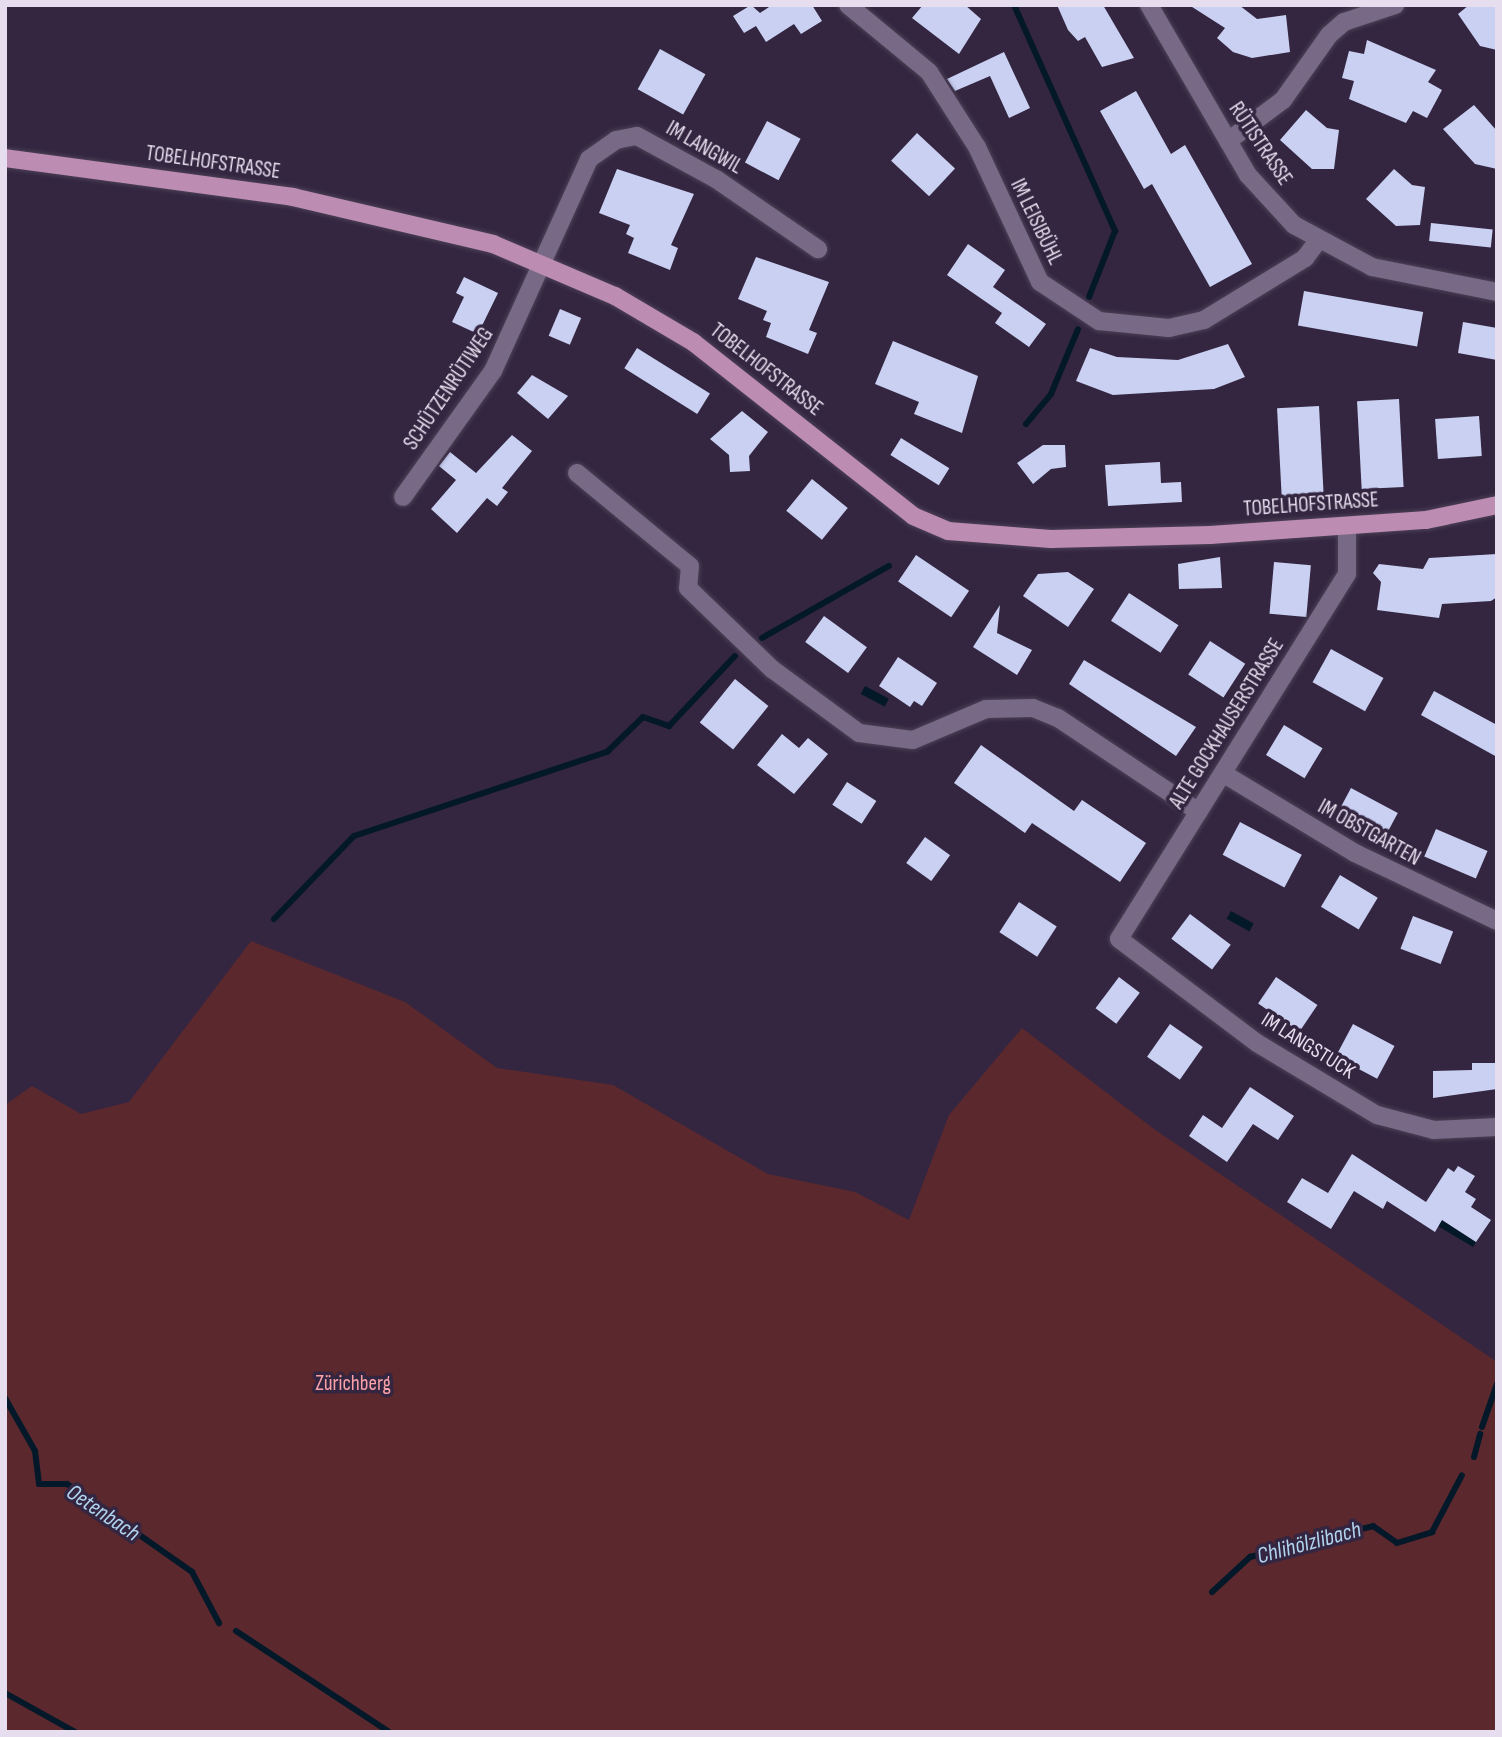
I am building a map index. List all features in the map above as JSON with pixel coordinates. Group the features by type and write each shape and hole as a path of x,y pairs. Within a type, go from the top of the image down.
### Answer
{"main road":[{"name":"TOBELHOFSTRASSE","path":"5,158 293,197 460,232 545,265 693,342 932,526 1051,539 1426,520 1497,505"}],"street":[{"name":"IM LEISIBÜHL","path":"848,5 929,72 977,147 1040,282 1099,321 1169,328 1204,320 1305,258 1317,242"},
{"name":"RÜTISTRASSE","path":"1149,5 1227,141 1273,204 1317,242 1372,267 1497,292"},
{"path":"1227,141 1283,100 1329,35 1344,22 1395,5"},
{"name":"IM LANGWIL","path":"545,265 589,159 616,141 637,136 716,179 818,249"},
{"name":"SCHÜTZENRÜTIWEG","path":"403,497 494,371 545,265"},
{"path":"577,473 690,566 688,589 772,669 859,733 913,740 986,709 1033,708 1058,718 1199,812"},
{"name":"ALTE GOCKHAUSERSTRASSE","path":"1119,939 1224,775 1347,574 1347,526"},
{"name":"IM OBSTGARTEN","path":"1224,775 1355,853 1497,921"},
{"name":"IM LANGSTUCK","path":"1119,939 1257,1043 1377,1115 1434,1130 1497,1127"}],"green space":[{"name":"Zürichberg","path":"251,941 405,1002 497,1068 613,1085 768,1174 855,1192 909,1220 949,1115 1022,1028 1154,1129 1497,1362 1497,1732 5,1732 5,1105 32,1086 81,1114 129,1102"}],"water":[{"path":"865,686 889,699 885,707 861,694"},
{"path":"1231,911 1254,924 1249,931 1227,919"},
{"path":"1442,1220 1476,1242 1473,1247 1438,1226"}],"building":[{"path":"751,5 760,13 772,5 812,5 822,21 801,34 794,24 766,42 756,26 744,33 733,16"},
{"path":"923,5 965,5 981,19 959,54 912,18"},
{"path":"1057,5 1103,5 1134,58 1102,67 1085,37 1078,41 1068,30"},
{"path":"1189,5 1239,5 1257,19 1286,15 1290,52 1252,58 1233,52 1217,38 1225,28"},
{"path":"1469,5 1497,5 1497,50 1480,46 1458,14"},
{"path":"1367,40 1436,70 1428,82 1442,90 1427,118 1413,111 1406,123 1349,99 1354,81 1342,78 1349,51 1364,54"},
{"path":"660,49 705,74 683,114 638,89"},
{"path":"1004,52 1030,108 1009,118 990,76 955,91 947,79"},
{"path":"1136,91 1171,154 1185,145 1252,264 1210,287 1152,184 1144,189 1100,111"},
{"path":"1474,105 1497,131 1497,169 1475,164 1443,129"},
{"path":"1306,110 1327,128 1339,130 1334,169 1312,169 1280,140"},
{"path":"767,121 801,139 778,180 745,162"},
{"path":"917,133 955,168 929,196 891,161"},
{"path":"617,169 694,194 671,245 678,248 670,270 628,253 634,238 626,234 630,225 599,213"},
{"path":"1394,169 1412,185 1425,187 1420,225 1396,226 1366,199"},
{"path":"1431,223 1493,229 1491,247 1429,241"},
{"path":"968,244 1005,270 993,287 1046,324 1029,347 995,323 1002,313 947,275"},
{"path":"756,257 829,282 809,330 817,333 808,354 766,337 771,323 763,320 767,311 738,299"},
{"path":"464,277 498,293 478,334 452,322 464,297 456,293"},
{"path":"1304,291 1423,312 1417,346 1298,325"},
{"path":"560,309 581,318 570,345 549,336"},
{"path":"1463,322 1497,328 1497,360 1458,353"},
{"path":"893,341 978,376 962,433 914,414 919,402 875,384"},
{"path":"1228,344 1245,377 1214,389 1113,395 1076,381 1090,348 1117,357 1178,360"},
{"path":"637,348 710,394 697,414 624,368"},
{"path":"532,375 568,396 548,419 517,393"},
{"path":"1399,399 1404,487 1362,489 1357,401"},
{"path":"1319,406 1324,495 1282,497 1277,408"},
{"path":"742,411 768,432 749,456 750,471 730,472 729,455 710,439"},
{"path":"1479,416 1482,456 1438,459 1435,419"},
{"path":"512,435 532,451 502,488 508,492 497,506 487,498 457,533 431,509 456,480 439,466 450,452 476,473"},
{"path":"901,438 949,468 939,485 890,455"},
{"path":"1043,445 1065,445 1066,467 1051,469 1033,484 1017,463"},
{"path":"1160,462 1161,483 1181,482 1182,502 1108,506 1105,465"},
{"path":"812,479 848,508 822,540 786,511"},
{"path":"1497,554 1497,597 1491,601 1442,604 1439,618 1377,610 1381,582 1373,573 1379,564 1423,569 1429,558"},
{"path":"916,555 969,591 951,617 898,582"},
{"path":"1220,557 1222,588 1179,589 1178,564"},
{"path":"1274,562 1311,565 1306,617 1269,614"},
{"path":"1068,572 1094,589 1068,627 1023,596 1038,574"},
{"path":"1129,593 1178,625 1161,653 1111,621"},
{"path":"1000,605 997,633 1032,650 1017,675 973,647"},
{"path":"824,616 867,647 848,673 805,642"},
{"path":"1210,641 1245,664 1223,697 1188,675"},
{"path":"1331,649 1383,678 1365,711 1313,682"},
{"path":"898,657 937,683 922,706 914,701 910,707 879,686"},
{"path":"1084,660 1196,727 1176,756 1069,684"},
{"path":"735,679 768,706 733,750 700,723"},
{"path":"1434,691 1497,725 1497,757 1421,715"},
{"path":"1284,725 1323,748 1305,778 1266,755"},
{"path":"782,734 799,748 808,738 828,754 794,794 757,765"},
{"path":"981,745 1074,811 1082,800 1146,843 1120,882 1032,823 1025,833 954,783"},
{"path":"847,782 876,801 862,824 832,805"},
{"path":"1351,788 1398,813 1383,840 1336,815"},
{"path":"1240,822 1302,855 1284,888 1223,855"},
{"path":"1436,829 1488,851 1476,878 1424,857"},
{"path":"925,837 950,855 931,881 906,863"},
{"path":"1340,875 1378,898 1359,929 1321,907"},
{"path":"1019,902 1057,927 1037,957 999,932"},
{"path":"1190,914 1231,945 1212,969 1171,939"},
{"path":"1413,916 1453,931 1441,964 1400,949"},
{"path":"1119,977 1140,993 1116,1024 1096,1008"},
{"path":"1276,977 1317,1005 1300,1031 1258,1004"},
{"path":"1170,1024 1203,1047 1180,1080 1147,1057"},
{"path":"1353,1024 1394,1046 1377,1079 1336,1057"},
{"path":"1472,1063 1497,1063 1497,1089 1433,1098 1433,1071 1472,1070"},
{"path":"1250,1087 1294,1116 1278,1140 1253,1124 1227,1162 1189,1136 1203,1115 1222,1128"},
{"path":"1352,1154 1426,1202 1448,1168 1454,1172 1458,1166 1475,1176 1465,1192 1476,1199 1471,1207 1491,1220 1476,1242 1442,1220 1435,1232 1387,1201 1383,1209 1354,1191 1331,1229 1287,1202 1302,1178 1328,1193"}],"waterway":[{"path":"1014,5 1115,231 1089,297"},
{"path":"1026,424 1051,394 1078,329"},
{"path":"762,638 889,566"},
{"path":"274,919 354,836 607,752 643,717 669,726 735,656"},
{"name":"Chlihölzlibach","path":"1482,1427 1497,1384"},
{"name":"Oetenbach","path":"5,1398 35,1451 39,1484 67,1484 192,1572 219,1623"},
{"name":"Chlihölzlibach","path":"1474,1457 1480,1434"},
{"name":"Chlihölzlibach","path":"1212,1592 1250,1557 1373,1526 1397,1543 1432,1532 1462,1475"},
{"name":"Oetenbach","path":"236,1631 389,1732"},
{"path":"5,1693 75,1732"}]}
